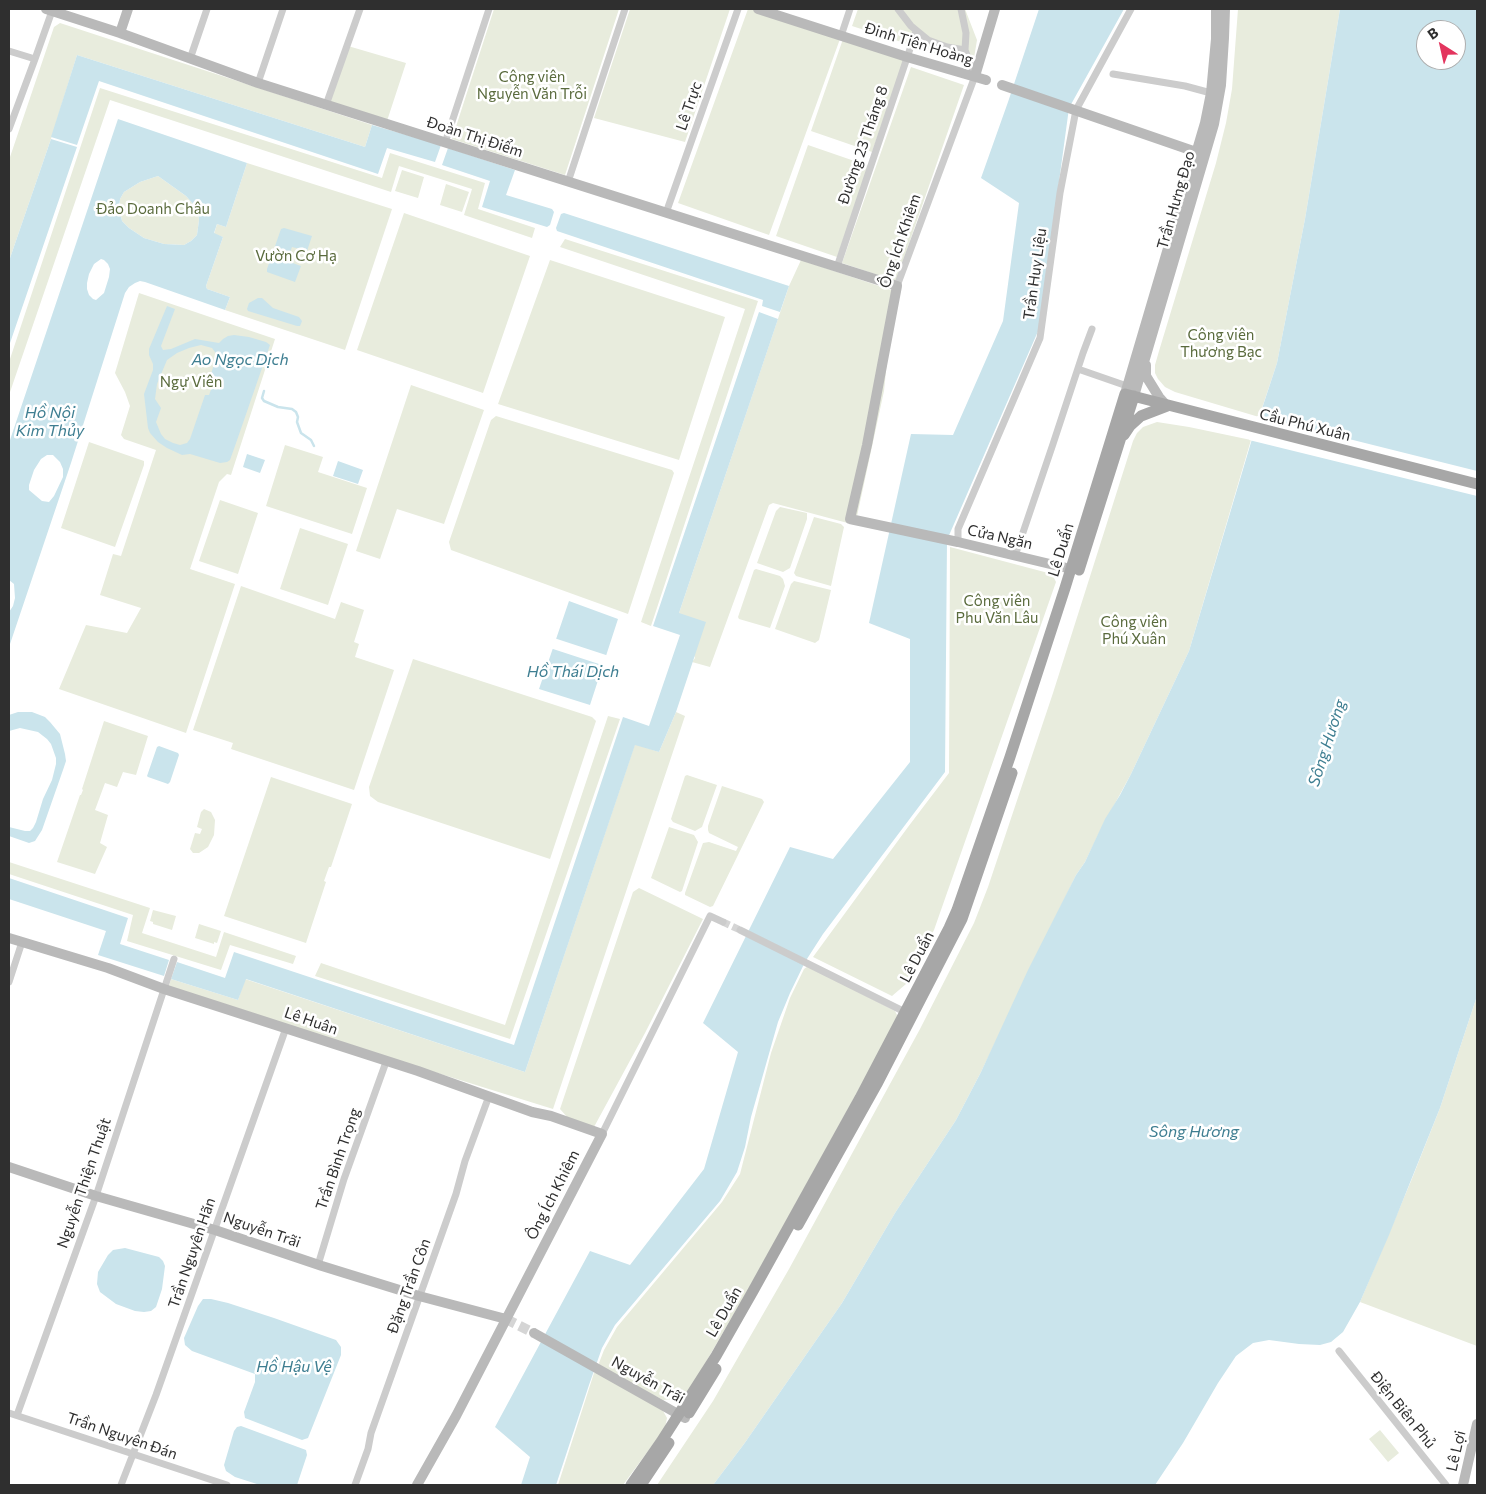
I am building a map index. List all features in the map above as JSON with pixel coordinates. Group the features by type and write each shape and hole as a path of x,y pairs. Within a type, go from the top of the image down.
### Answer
{"main road":[{"name":"Cầu Phú Xuân","path":"1129,392 1167,406 1477,484"},
{"name":"Lê Duẩn","path":"631,1485 707,1385 747,1316 874,1090 949,928 957,910 1118,443 1129,392"},
{"name":"Lê Duẩn","path":"1075,570 1129,392"},
{"path":"1118,443 1130,426 1141,416 1167,406"},
{"name":"Lê Duẩn","path":"641,1485 682,1416"}],"street":[{"path":"120,33 128,9"},
{"path":"190,59 207,9"},
{"path":"258,83 283,9"},
{"path":"326,105 360,9"},
{"path":"446,143 489,9"},
{"path":"568,182 625,9"},
{"name":"Lê Trực","path":"666,213 738,9"},
{"name":"Đinh Tiên Hoàng","path":"758,9 907,57 986,80"},
{"path":"841,36 850,9"},
{"path":"898,9 911,26 928,40 939,45 965,50"},
{"path":"961,9 966,33 965,50 975,76"},
{"name":"Ông Ích Khiêm","path":"887,527 850,519 867,446 897,286 975,76 995,9"},
{"name":"Trần Huy Liệu","path":"955,542 958,529 1040,338 1073,109 1130,9"},
{"name":"Trần Hưng Đạo","path":"1129,392 1146,357 1201,154 1211,92 1216,39 1216,9"},
{"name":"Trần Hưng Đạo","path":"1129,392 1201,154 1214,124 1221,85 1224,9"},
{"path":"9,128 35,59 49,10"},
{"name":"Đoàn Thị Điểm","path":"49,10 120,33 258,83 897,286"},
{"name":"Đường 23 Tháng 8","path":"836,267 916,31"},
{"path":"9,51 35,59"},
{"path":"1113,74 1211,92"},
{"path":"1002,85 1201,154"},
{"path":"1015,556 1092,329"},
{"path":"1146,357 1146,376 1167,406"},
{"path":"1078,369 1129,392"},
{"name":"Cửa Ngăn","path":"887,527 1075,570"},
{"name":"Ông Ích Khiêm","path":"417,1485 456,1416 602,1134 710,916 723,922"},
{"path":"740,930 909,1014"},
{"name":"Lê Huân","path":"9,938 108,968 164,989 602,1134"},
{"path":"9,982 22,942"},
{"name":"Nguyễn Thiện Thuật","path":"17,1415 96,1196 118,1124 174,959"},
{"name":"Trần Nguyên Hãn","path":"121,1485 156,1395 286,1028"},
{"name":"Trần Bình Trọng","path":"318,1265 344,1179 386,1062"},
{"name":"Đặng Trần Côn","path":"355,1485 368,1449 371,1433 489,1096"},
{"name":"Nguyễn Trãi","path":"9,1167 96,1196 215,1230 318,1265 419,1296 506,1319"},
{"name":"Nguyễn Trãi","path":"534,1333 682,1416"},
{"name":"Điện Biên Phủ","path":"1339,1351 1446,1485"},
{"name":"Trần Nguyên Đán","path":"9,1412 227,1485"},
{"name":"Lê Lợi","path":"1463,1485 1477,1424"}],"green space":[{"name":"Công viên Nguyễn Văn Trỗi","path":"494,9 619,9 565,175 452,139"},
{"path":"630,9 730,9 685,142 594,118"},
{"path":"748,9 755,9 840,39 769,235 678,203"},
{"path":"858,9 965,9 977,40 974,58 966,63 852,26"},
{"name":"Công viên Thương Bạc","path":"1238,9 1340,9 1305,219 1277,363 1259,417 1175,392 1165,387 1155,373 1155,365 1216,163 1226,123 1232,89"},
{"path":"60,23 372,125 365,147 77,55 51,139 9,261 9,160 54,27"},
{"path":"843,39 904,60 872,152 811,131"},
{"path":"348,46 406,63 386,124 328,107"},
{"path":"911,67 964,85 896,281 842,263"},
{"path":"100,88 382,178 390,153 485,183 478,209 535,228 532,238 464,215 472,189 399,166 391,192 110,100 9,395 9,362"},
{"path":"808,145 869,166 837,257 776,236"},
{"name":"Vườn Cơ Hạ","path":"247,163 392,209 345,350 225,310 230,297 207,289 206,286 223,237 214,234 217,224 226,227"},
{"path":"402,170 424,177 418,198 395,191"},
{"name":"Đảo Doanh Châu","path":"158,176 186,196 198,211 197,235 184,245 164,244 144,238 122,221 119,207 120,199 124,192 140,182"},
{"path":"446,184 469,192 462,212 440,205"},
{"path":"404,213 530,256 483,393 357,350"},
{"path":"565,239 758,301 651,626 641,622 745,309 560,247"},
{"path":"550,260 725,317 679,460 498,404"},
{"path":"801,260 894,291 884,391 855,525 773,503 769,505 710,667 692,662 695,658 679,613 789,286"},
{"name":"Ngự Viên","path":"139,293 275,339 231,475 227,474 219,482 190,569 235,584 186,733 59,689 86,625 127,633 141,608 100,595 113,554 121,556 156,450 124,439 121,435 130,406 115,373"},
{"path":"411,385 484,410 444,524 397,509 380,559 356,551"},
{"path":"496,416 672,470 674,473 628,614 451,550 449,542 491,420"},
{"name":"Công viên Phú Xuân","path":"1157,422 1251,440 1189,651 1131,774 1085,862 1076,875 956,1120 895,1213 842,1303 744,1444 713,1485 657,1485 713,1401 789,1269 920,1029 974,923 988,887 1053,693 1133,441 1143,427"},
{"path":"89,442 144,461 115,547 61,528"},
{"path":"285,445 323,457 318,472 367,488 352,534 266,506"},
{"path":"220,500 258,513 238,574 199,561"},
{"path":"780,507 807,513 807,519 790,568 783,572 757,563 776,511"},
{"path":"814,517 841,524 844,527 831,586 796,576 794,573"},
{"path":"300,528 348,544 328,605 280,589"},
{"name":"Công viên Phu Văn Lâu","path":"950,547 1052,574 1056,582 934,930 906,984 892,996 813,957 949,773"},
{"path":"754,570 780,576 785,586 770,628 739,619 738,617"},
{"path":"794,581 831,590 819,640 815,643 775,629 791,584"},
{"path":"241,586 335,619 341,602 364,610 354,642 359,644 355,657 394,670 354,790 231,749 233,743 193,730"},
{"path":"413,659 592,717 596,721 550,859 378,802 370,796 369,787"},
{"path":"676,712 685,716 553,1109 168,989 171,979 238,1000 245,979 525,1072 635,744 659,752"},
{"path":"608,716 620,719 510,1039 315,976 321,963 505,1025"},
{"path":"104,721 148,736 136,775 123,772 117,787 105,783 95,810 108,815 100,843 107,847 95,874 57,862 83,790"},
{"path":"687,775 717,785 702,827 695,831 673,822 671,819 685,776"},
{"path":"271,777 352,804 331,867 329,867 324,881 326,882 306,943 224,916"},
{"path":"722,786 762,799 764,802 713,906 710,907 685,895 685,893 703,843 709,842 736,851 738,847 709,833 708,830"},
{"path":"204,809 211,812 215,820 214,835 208,847 199,853 193,853 190,849 195,833 200,834 202,829 197,827 201,812"},
{"path":"669,827 694,835 698,842 682,891 680,892 651,878"},
{"path":"9,862 150,908 142,933 216,957 224,932 296,956 293,964 230,945 221,970 127,941 133,915 9,874"},
{"path":"639,888 703,919 645,1033 594,1127 568,1118 560,1109 633,892"},
{"path":"153,910 176,916 172,930 153,924 150,921"},
{"path":"199,924 221,931 217,943 214,942 214,944 195,938"},
{"path":"808,966 895,1011 897,1015 896,1022 754,1279 688,1393 675,1399 663,1400 600,1367 599,1363 617,1327 722,1202 740,1174 771,1053 790,998 804,969"},
{"path":"1477,996 1477,1346 1360,1302 1440,1108"},
{"path":"597,1372 662,1409 667,1418 665,1428 623,1485 558,1485 594,1373"},
{"path":"1380,1430 1399,1453 1388,1462 1369,1439"}],"water":[{"path":"1039,9 1124,9 1069,108 1039,329 947,540 945,772 823,934 805,962 778,1022 737,1172 720,1201 615,1325 602,1348 556,1485 521,1485 530,1457 495,1427 590,1251 630,1265 704,1169 738,1052 703,1023 790,847 833,859 910,762 910,639 869,623 911,434 953,435 1003,321 1019,203 981,178"},
{"name":"Sông Hương","path":"1340,9 1477,9 1477,996 1440,1108 1360,1302 1343,1332 1331,1342 1320,1345 1269,1340 1253,1343 1236,1356 1155,1485 713,1485 744,1444 842,1303 895,1213 956,1120 1076,875 1085,862 1105,819 1131,774 1189,651 1252,439 1277,363 1305,219"},
{"path":"77,55 365,147 372,125 441,145 435,162 387,148 378,174 99,81 77,145 51,137"},
{"name":"Hồ Nội Kim Thủy","path":"118,119 247,163 226,227 217,224 214,233 223,237 206,286 207,289 230,297 225,310 140,281 129,287 125,293 71,463 9,647 9,612 15,598 14,584 9,580 9,443","holes":["158,176 186,196 198,211 197,235 184,245 164,244 144,238 122,221 119,207 120,199 124,192 140,182","101,259 108,264 110,269 104,293 96,300 89,295 87,289 89,274 94,264","47,455 53,455 60,462 63,469 63,477 49,502 42,501 29,490 34,470 41,459"]},
{"path":"51,139 77,147 9,346 9,261"},
{"path":"448,148 515,170 506,195 552,209 554,212 550,225 547,227 482,207 490,181 442,165"},
{"path":"564,213 789,286 780,312 762,306 763,300 557,231 556,228 561,214"},
{"path":"284,228 312,236 307,251 292,247 287,261 301,266 295,282 267,272 281,229"},
{"path":"262,298 273,308 299,317 302,321 300,326 248,311 249,303"},
{"name":"Ao Ngọc Dịch","path":"167,306 175,309 161,346 163,350 171,349 195,339 219,343 228,336 234,335 249,337 270,345 230,460 220,463 190,454 182,455 158,442 150,433 144,394 153,370 149,349","holes":["201,345 212,348 216,357 208,385 212,387 209,395 205,395 190,439 187,443 180,445 173,443 165,439 156,422 161,408 155,399 157,384 167,360 177,353"]},
{"path":"759,312 778,319 679,613 706,622 676,712 659,752 635,745 525,1072 246,979 238,1000 171,979 177,962 225,978 234,952 514,1045 623,717 649,726 680,635 653,626"},
{"path":"247,454 265,460 260,473 243,467"},
{"path":"338,461 363,470 358,484 333,476"},
{"name":"Hồ Thái Dịch","path":"569,601 618,619 590,705 539,689"},
{"path":"18,712 32,712 45,717 50,722 60,734 66,761 42,830 35,841 29,843 9,836 9,827 25,831 30,831 33,828 52,780 56,758 51,744 38,732 20,728 9,731 9,715"},
{"path":"159,746 179,755 168,784 147,776"},
{"path":"9,878 128,918 120,944 169,960 164,976 98,955 106,931 9,899"},
{"path":"125,1248 159,1257 163,1261 165,1266 162,1289 156,1307 151,1311 135,1311 116,1304 100,1292 97,1284 98,1272 113,1250"},
{"name":"Hồ Hậu Vệ","path":"203,1299 228,1303 336,1340 341,1347 341,1355 308,1438 302,1440 245,1418 244,1412 255,1382 255,1374 192,1351 185,1345 184,1338"},
{"path":"241,1426 306,1450 307,1455 297,1485 260,1485 235,1477 226,1471 224,1465 234,1431 237,1427"}],"pier":[{"path":"1257,416 1477,471 1477,496 1249,440"},
{"path":"554,638 609,656 605,666 550,648"}],"waterway":[{"path":"264,391 262,398 264,401 278,407 292,409 296,412 301,433 311,440 314,446"}],"tunnel":[{"path":"723,922 740,930"},
{"path":"506,1319 534,1333"}]}
